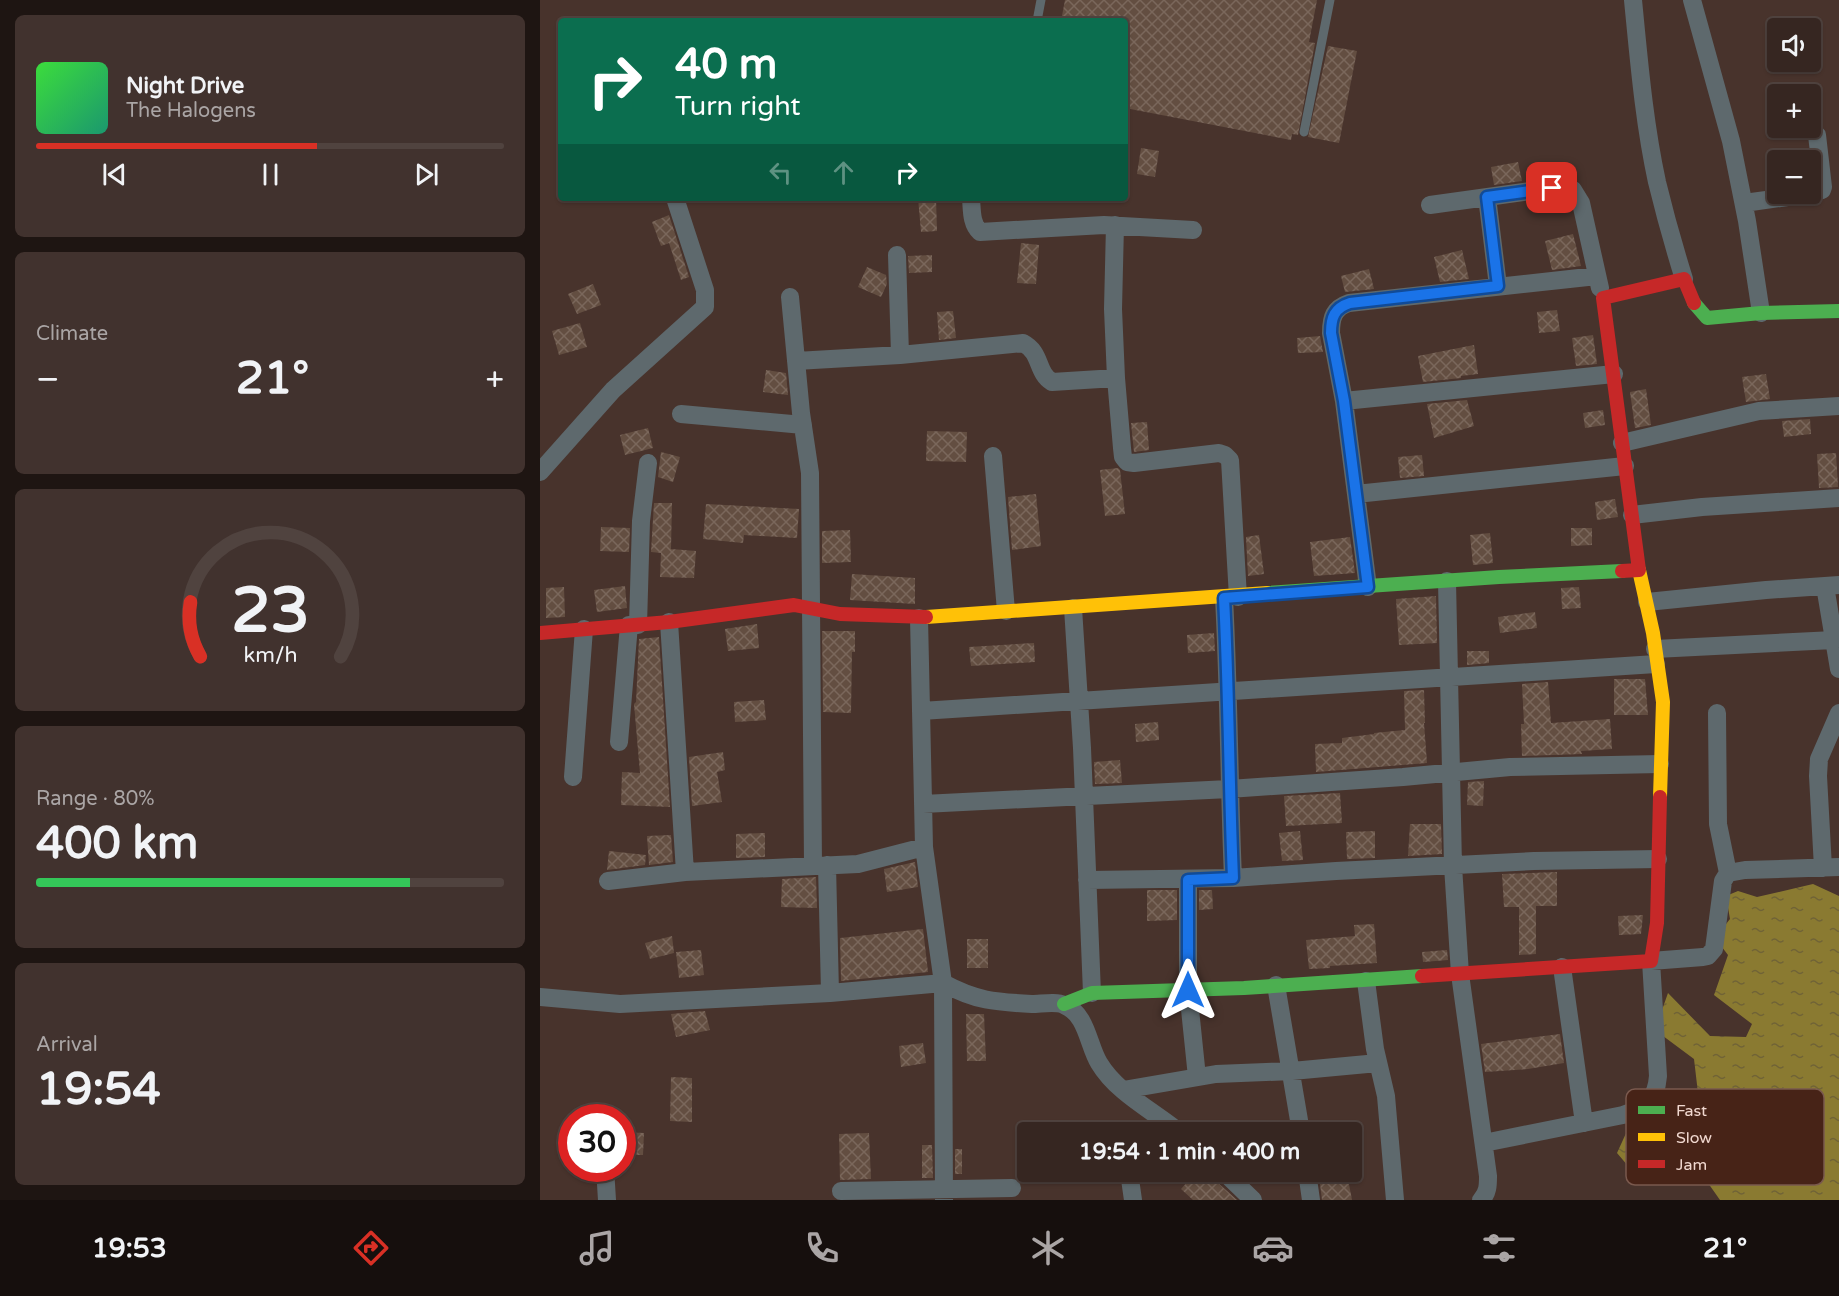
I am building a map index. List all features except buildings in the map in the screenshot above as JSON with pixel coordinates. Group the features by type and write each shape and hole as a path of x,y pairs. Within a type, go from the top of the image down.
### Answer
{"street":[{"path":"1633,0 1643,95 1657,180 1668,227 1694,305 1707,318 1761,313 1839,311"},
{"path":"1692,0 1731,141 1744,203 1761,313"},
{"path":"1821,170 1823,187 1821,190"},
{"path":"1430,205 1552,188 1573,190 1581,203 1603,298 1640,570 1663,702 1657,923 1651,961 1658,1076 1656,1089"},
{"path":"1487,197 1498,286"},
{"path":"1744,203 1767,200"},
{"path":"540,472 613,390 705,307 705,290 676,201"},
{"path":"971,201 973,221 980,232 1115,225 1193,230"},
{"path":"1115,225 1113,309 1123,457 1127,462 1134,463 1219,453 1230,460 1229,789 1233,878"},
{"path":"897,255 900,355"},
{"path":"1368,587 1344,401 1331,322 1334,312 1342,306 1403,296 1597,276"},
{"path":"1603,298 1684,279"},
{"path":"790,297 810,473 820,866 830,993"},
{"path":"796,361 900,355 1023,343 1036,353 1042,371 1052,382 1116,378"},
{"path":"1344,401 1614,374"},
{"path":"1622,443 1759,411 1839,406"},
{"path":"681,414 803,425"},
{"path":"993,456 1006,611"},
{"path":"619,742 648,464"},
{"path":"1356,494 1625,466"},
{"path":"1632,515 1702,507 1839,498"},
{"path":"540,633 669,622 794,605 812,611 919,618 1447,581 1640,570"},
{"path":"1447,581 1453,866 1460,974 1488,1187 1481,1200"},
{"path":"1647,602 1832,585 1834,640 1839,669"},
{"path":"1073,608 1092,993"},
{"path":"919,618 924,848 943,983 944,1194"},
{"path":"669,622 685,872"},
{"path":"573,777 584,629"},
{"path":"921,711 1448,676 1834,640"},
{"path":"540,997 620,1004 830,993 943,983 966,995 989,1001 1064,1005 1092,993 1366,981 1708,956 1714,949 1723,881 1728,873 1718,824 1716,794 1718,713"},
{"path":"1728,873 1745,870 1831,868 1818,776 1819,759 1839,714"},
{"path":"923,804 1229,789 1510,766 1660,764"},
{"path":"608,881 685,872 858,864 924,848"},
{"path":"1087,880 1188,880 1564,860 1658,859"},
{"path":"1188,880 1188,990 1197,1077"},
{"path":"1562,967 1584,1123"},
{"path":"1366,981 1372,1035 1386,1096 1395,1200"},
{"path":"1276,986 1300,1122"},
{"path":"1064,1005 1078,1017 1086,1029 1098,1062 1108,1077 1166,1122"},
{"path":"1123,1090 1216,1074 1292,1071 1378,1063"},
{"path":"1484,1143 1626,1113"},
{"path":"606,1182 607,1200"},
{"path":"1130,1182 1132,1200"},
{"path":"1235,1182 1254,1200"},
{"path":"1308,1182 1311,1200"},
{"path":"841,1191 944,1194 1012,1188"}],"lane":[{"path":"1038,18 1041,0"},
{"path":"1304,132 1330,0"}],"water":[{"path":"1813,884 1839,896 1839,1200 1720,1200 1709,1185 1824,1185 1824,1089 1698,1089 1694,1059 1655,1030 1668,993 1710,1036 1746,1037 1752,1024 1714,995 1728,955 1715,938 1730,919 1726,896 1738,891 1757,897"},
{"path":"1626,1133 1626,1164 1617,1153"}],"traffic: fast":[{"path":"1694,303 1707,318 1761,313 1839,311"},
{"path":"1267,593 1622,571"},
{"path":"1064,1004 1092,993 1244,988 1422,976"}],"traffic: slow":[{"path":"1639,570 1653,633 1663,702 1660,797"},
{"path":"926,617 1267,593"}],"traffic: jam":[{"path":"1622,571 1639,570 1603,298 1684,279 1694,303"},
{"path":"540,633 669,622 794,605 840,614 926,617"},
{"path":"1422,976 1651,961 1657,923 1660,797"}],"route":[{"path":"1188,990 1188,880 1233,878 1229,789 1229,692 1224,598 1368,587 1344,401 1331,333 1334,312 1350,303 1498,286 1487,197 1552,188"}]}
